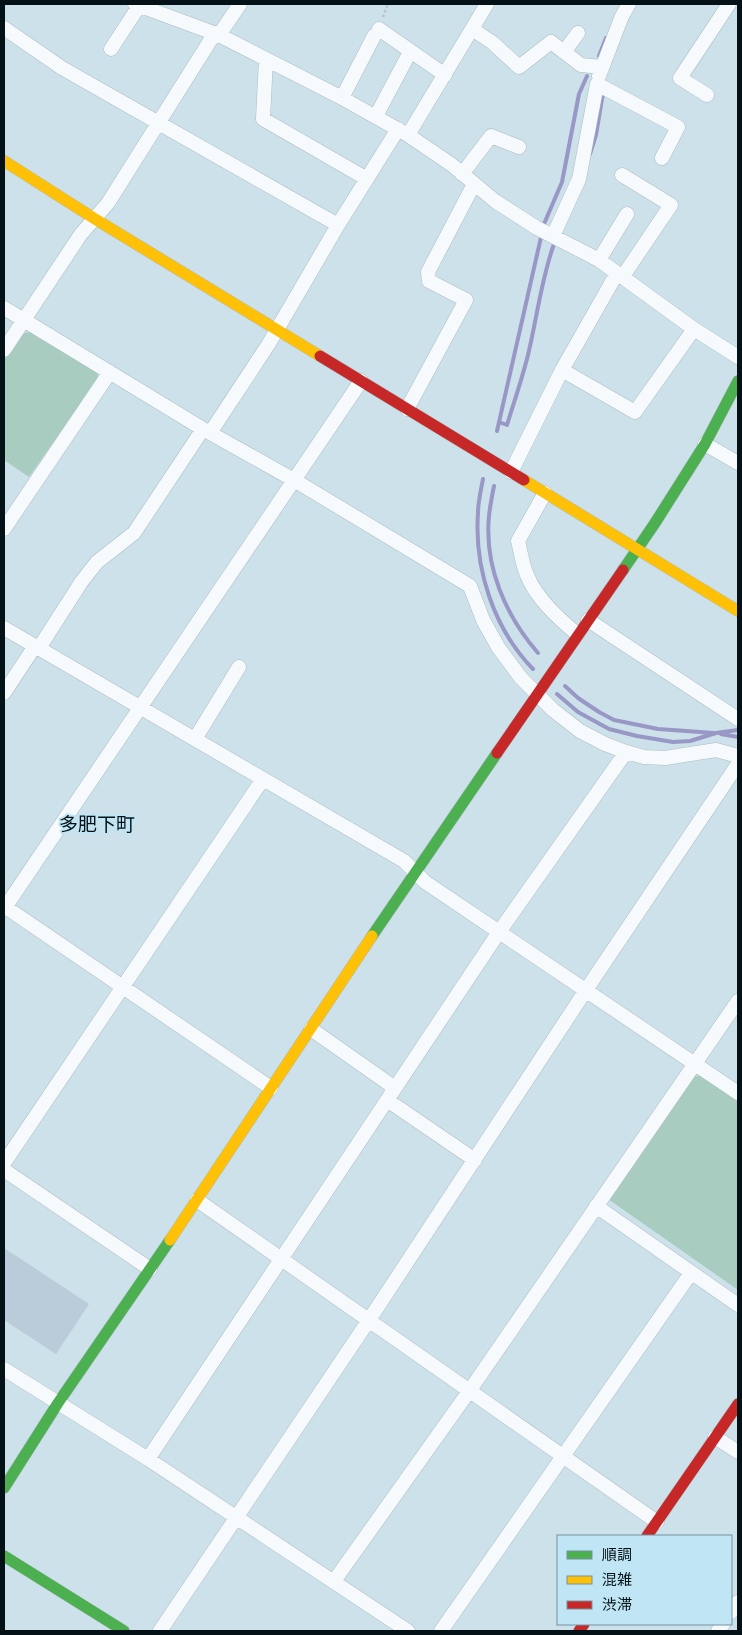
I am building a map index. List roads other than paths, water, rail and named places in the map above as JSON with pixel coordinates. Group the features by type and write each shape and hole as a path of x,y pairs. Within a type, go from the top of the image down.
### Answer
{"street":[{"path":"4,350 81,234 108,203 217,34 240,4"},
{"path":"4,693 82,581 97,562 134,533 207,431 277,330 367,179 445,74 487,4"},
{"path":"546,232 578,179 597,84 622,16 629,4"},
{"path":"707,95 680,78 729,4"},
{"path":"111,49 137,5 217,34 342,98 403,132 452,164 495,201 546,232 599,260 738,357"},
{"path":"4,28 62,68 338,225"},
{"path":"472,29 493,43 519,67 551,42 582,65 602,67"},
{"path":"342,98 376,33 445,74"},
{"path":"564,52 578,33"},
{"path":"376,116 410,52"},
{"path":"266,59 263,119 367,179"},
{"path":"597,84 678,127 662,158"},
{"path":"462,174 491,136 519,147"},
{"path":"4,161 361,382 738,611"},
{"path":"511,472 562,370 620,274 671,205 622,175"},
{"path":"407,409 466,300 429,281 428,272 474,184"},
{"path":"599,260 627,214"},
{"path":"4,308 207,431 294,480 470,586 483,620 498,647 520,678 553,710 580,731 626,752 644,757 665,758 716,750 738,756"},
{"path":"562,370 635,412 694,328"},
{"path":"4,529 110,372"},
{"path":"4,1488 58,1403 197,1200 415,872 536,693 637,549 705,444 738,381"},
{"path":"271,1088 4,907 361,382"},
{"path":"705,444 738,463"},
{"path":"545,493 518,541 527,575 536,592 562,621 577,634"},
{"path":"588,620 738,719"},
{"path":"4,628 404,861 425,882 738,1093"},
{"path":"195,739 239,667"},
{"path":"148,1459 499,932 626,752"},
{"path":"160,1631 738,764"},
{"path":"4,1163 9,1145 122,986 263,778"},
{"path":"334,1581 470,1390 738,1001"},
{"path":"311,1028 395,1088"},
{"path":"387,1100 475,1160"},
{"path":"4,1170 150,1269"},
{"path":"197,1200 657,1522"},
{"path":"596,1206 738,1305"},
{"path":"441,1631 691,1273"},
{"path":"4,1369 148,1459 408,1631"},
{"path":"648,1535 738,1404"},
{"path":"715,1437 738,1452"},
{"path":"4,1556 124,1631"}],"waterway":[{"path":"599,56 606,38"},
{"path":"497,431 544,224 562,182 579,94 587,76"},
{"path":"590,154 596,135 603,93"},
{"path":"499,422 507,425 518,390 554,244"},
{"path":"483,479 478,505 479,555 483,576 489,597 507,636 533,669"},
{"path":"494,486 489,512 488,535 494,572 507,607 538,653"},
{"path":"565,686 578,698 614,720 658,729 714,733"},
{"path":"557,694 578,712 609,729 637,736 673,742 690,741 716,733 738,730"},
{"path":"721,734 738,737"}],"district":[{"name":"多肥下町","path":"97,824"}]}
